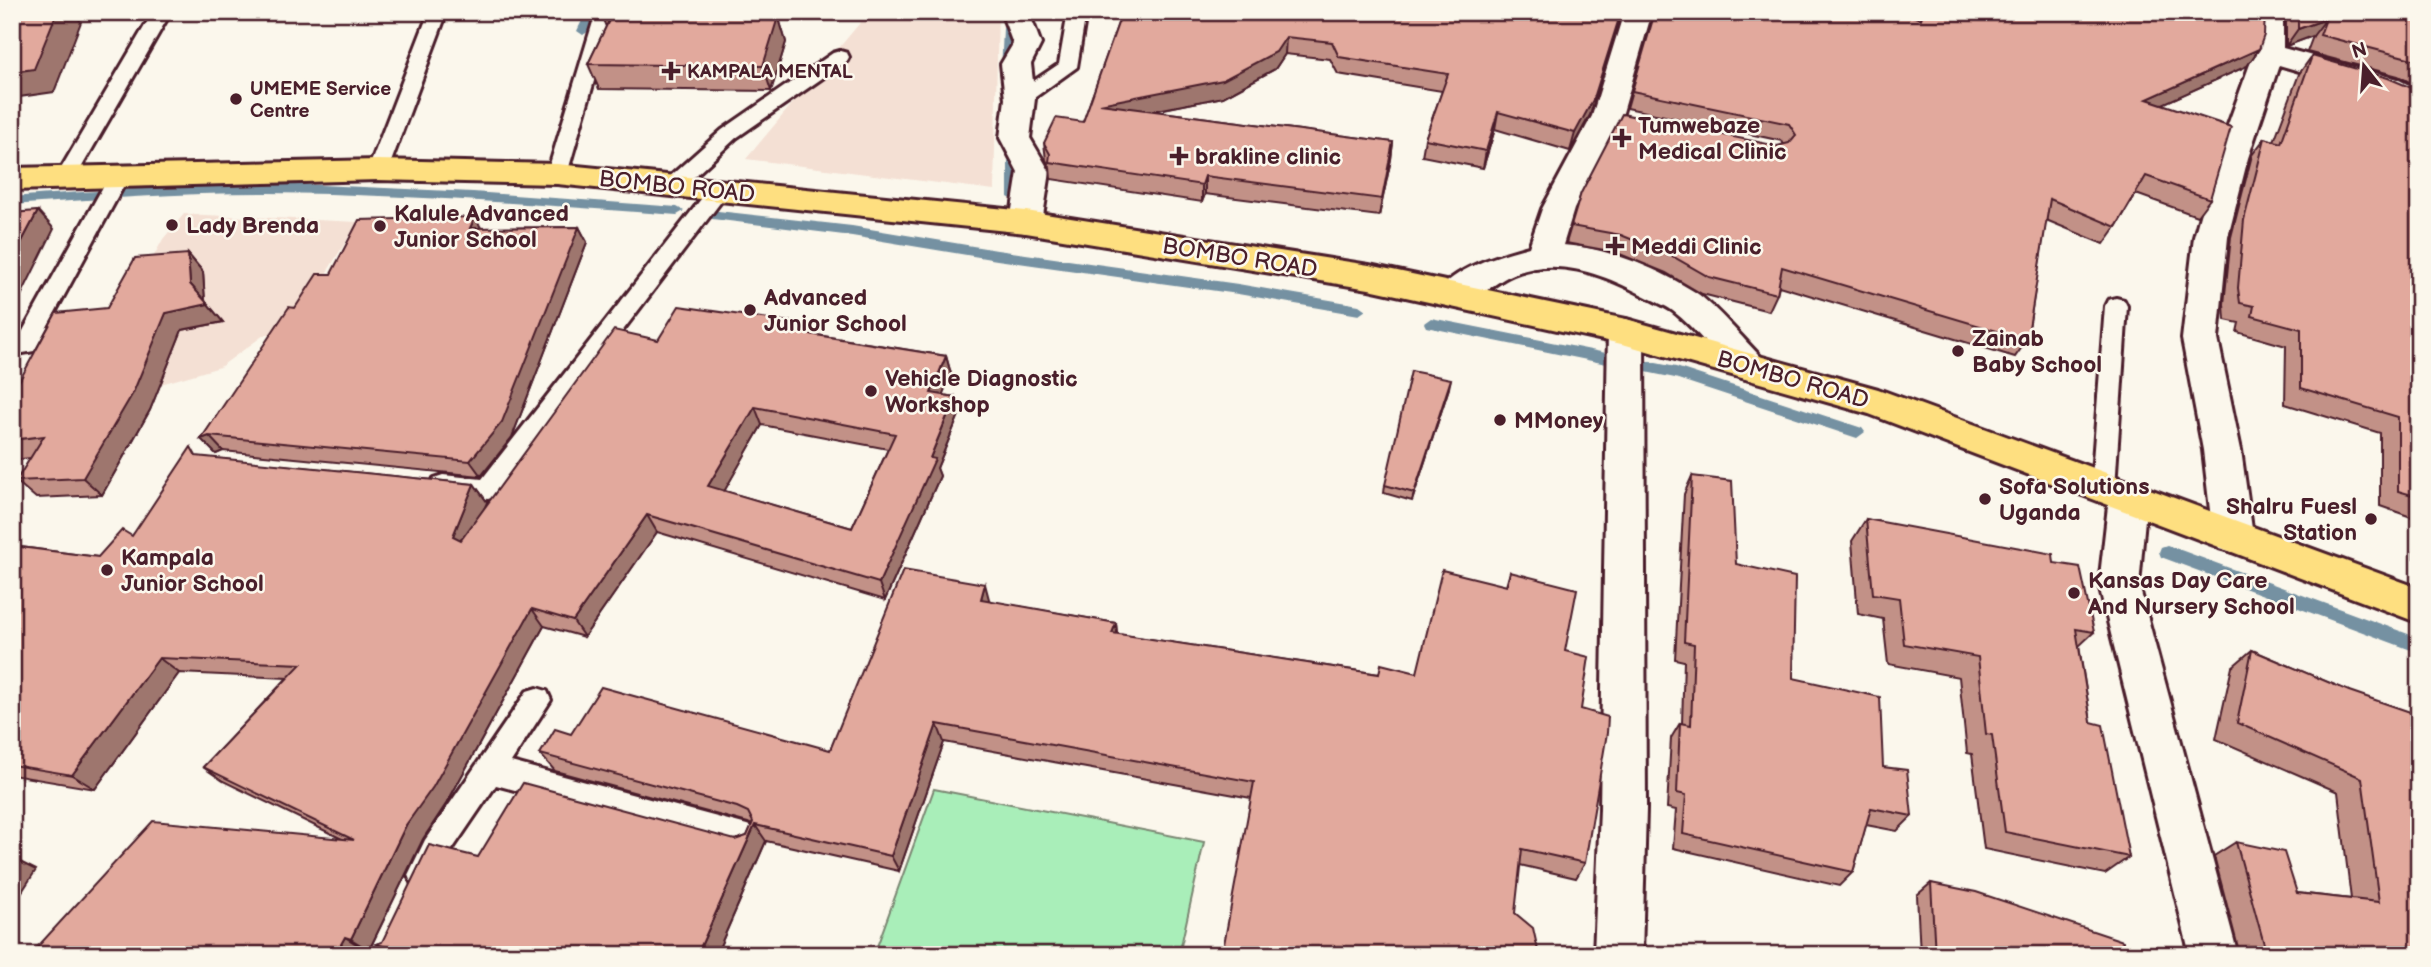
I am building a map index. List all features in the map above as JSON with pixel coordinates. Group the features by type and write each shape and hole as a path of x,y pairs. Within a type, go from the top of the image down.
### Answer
{"main road":[{"name":"BOMBO ROAD","path":"12,179 378,170 557,174 1026,222 1369,278 1626,332 1878,403 2419,606"}],"street":[{"path":"1016,12 1027,44 1016,64 1020,99 1016,138 1034,173 1026,222"},
{"path":"1543,255 1558,209 1620,119 1638,12"},
{"path":"2233,536 2222,450 2200,340 2211,237 2232,158 2269,53 2269,12"},
{"path":"2269,53 2386,86 2419,102"},
{"path":"1453,295 1497,268 1543,255 1589,258 1651,284 1685,302 1749,367"},
{"path":"1618,955 1623,809 1626,332"},
{"path":"2115,492 2119,585 2214,955"}],"lane":[{"path":"66,177 162,12"},
{"path":"378,170 438,12"},
{"path":"557,174 605,12"},
{"path":"1020,99 1068,67 1077,12"},
{"path":"673,185 729,134 840,57"},
{"path":"12,347 26,345 119,176"},
{"path":"418,483 488,489 719,190"},
{"path":"2115,492 2116,306"},
{"path":"411,899 435,850 537,700"},
{"path":"490,770 747,839"}],"shaded area":[{"path":"930,12 998,12 994,190 746,159 864,18"},
{"path":"184,214 358,222 288,335 264,335 220,367 161,384 125,388 135,291 163,239"}],"green space":[{"path":"934,789 1204,842 1179,955 874,955"}],"building":[{"path":"12,12 57,12 34,69 12,72"},
{"path":"613,12 769,12 768,17 778,17 763,66 588,64"},
{"path":"1122,12 1621,12 1594,98 1575,133 1498,112 1486,151 1425,139 1448,74 1339,57 1332,42 1286,37 1276,52 1223,80 1100,104 1393,142 1382,199 1205,176 1202,185 1049,162 1050,154 1044,143 1056,118 1083,122"},
{"path":"1655,12 1899,12 1921,19 1923,12 2265,12 2264,35 2259,49 2147,99 2231,127 2210,199 2146,176 2116,227 2050,199 2027,340 1782,267 1777,294 1709,277 1672,256 1621,235 1571,226 1581,193 1622,114 1777,146 1789,143 1796,135 1789,124 1632,91"},
{"path":"2298,12 2419,12 2419,63 2320,35 2326,19 2298,29"},
{"path":"2312,56 2388,78 2419,91 2419,497 2398,491 2398,417 2301,388 2301,329 2252,316 2254,306 2240,303 2238,288 2244,220 2265,138 2281,143"},
{"path":"38,211 12,260 12,213"},
{"path":"475,217 470,228 579,227 502,422 470,461 209,436 201,439 289,307 295,308 317,274 331,274 359,220"},
{"path":"188,254 190,284 208,304 166,313 133,393 83,478 16,481 44,436 12,440 12,389 15,389 56,313 107,308 135,258"},
{"path":"679,306 790,322 785,330 946,356 931,393 955,397 930,458 935,459 879,583 647,515 573,621 532,609 433,787 406,825 351,939 345,937 335,955 30,955 153,821 354,840 203,767 301,664 159,658 72,775 12,765 12,546 98,557 122,530 132,536 191,447 196,456 474,484 453,536 461,540 614,330 658,340","holes":["755,407 895,434 852,528 708,486"]},
{"path":"1411,371 1451,379 1414,493 1385,485"},
{"path":"1692,476 1732,481 1736,564 1795,577 1793,678 1880,697 1883,767 1907,770 1912,816 1871,808 1853,872 1683,834 1686,795 1677,793 1680,723 1691,725 1694,644 1684,642"},
{"path":"1866,519 2053,554 2054,563 2080,567 2094,632 2076,629 2091,722 2103,725 2129,857 2005,832 1992,735 1986,734 1978,657 1904,644 1899,598 1873,594"},
{"path":"903,570 985,584 981,599 1116,623 1112,633 1379,674 1381,664 1417,673 1442,570 1507,586 1510,572 1577,589 1565,651 1589,657 1581,709 1608,717 1607,733 1585,863 1522,849 1515,913 1533,928 1539,955 1222,955 1254,782 937,724 891,856 755,825 697,955 417,955 376,944 382,942 429,845 478,857 523,783 735,840 747,836 753,822 748,812 737,807 540,754 555,729 571,734 601,687 830,750"},
{"path":"2252,650 2349,691 2419,715 2419,955 2267,955 2236,842 2284,852 2297,893 2379,902 2362,778 2237,723"},
{"path":"1931,883 1976,892 2123,941 2122,955 1935,955"}],"waterway":[{"path":"583,31 592,12"},
{"path":"1007,73 1009,28 1017,17"},
{"path":"1014,147 1015,197"},
{"path":"12,201 172,191 268,189 422,194 677,211"},
{"path":"709,215 852,231 997,255 1238,289 1359,310"},
{"path":"1431,323 1676,373 1857,432"},
{"path":"2167,552 2419,646"}],"place":[{"name":"KAMPALA MENTAL","path":"671,71"},
{"name":"UMEME Service Centre","path":"236,99"},
{"name":"Tumwebaze Medical Clinic","path":"1622,138"},
{"name":"brakline clinic","path":"1179,156"},
{"name":"Lady Brenda","path":"172,225"},
{"name":"Kalule Advanced Junior School","path":"380,226"},
{"name":"Meddi Clinic","path":"1615,246"},
{"name":"Advanced Junior School","path":"750,310"},
{"name":"Zainab Baby School","path":"1958,351"},
{"name":"Vehicle Diagnostic Workshop","path":"871,391"},
{"name":"MMoney","path":"1500,420"},
{"name":"Sofa Solutions Uganda","path":"1985,499"},
{"name":"Shalru Fuesl Station","path":"2371,519"},
{"name":"Kampala Junior School","path":"107,570"},
{"name":"Kansas Day Care And Nursery School","path":"2074,593"}]}
